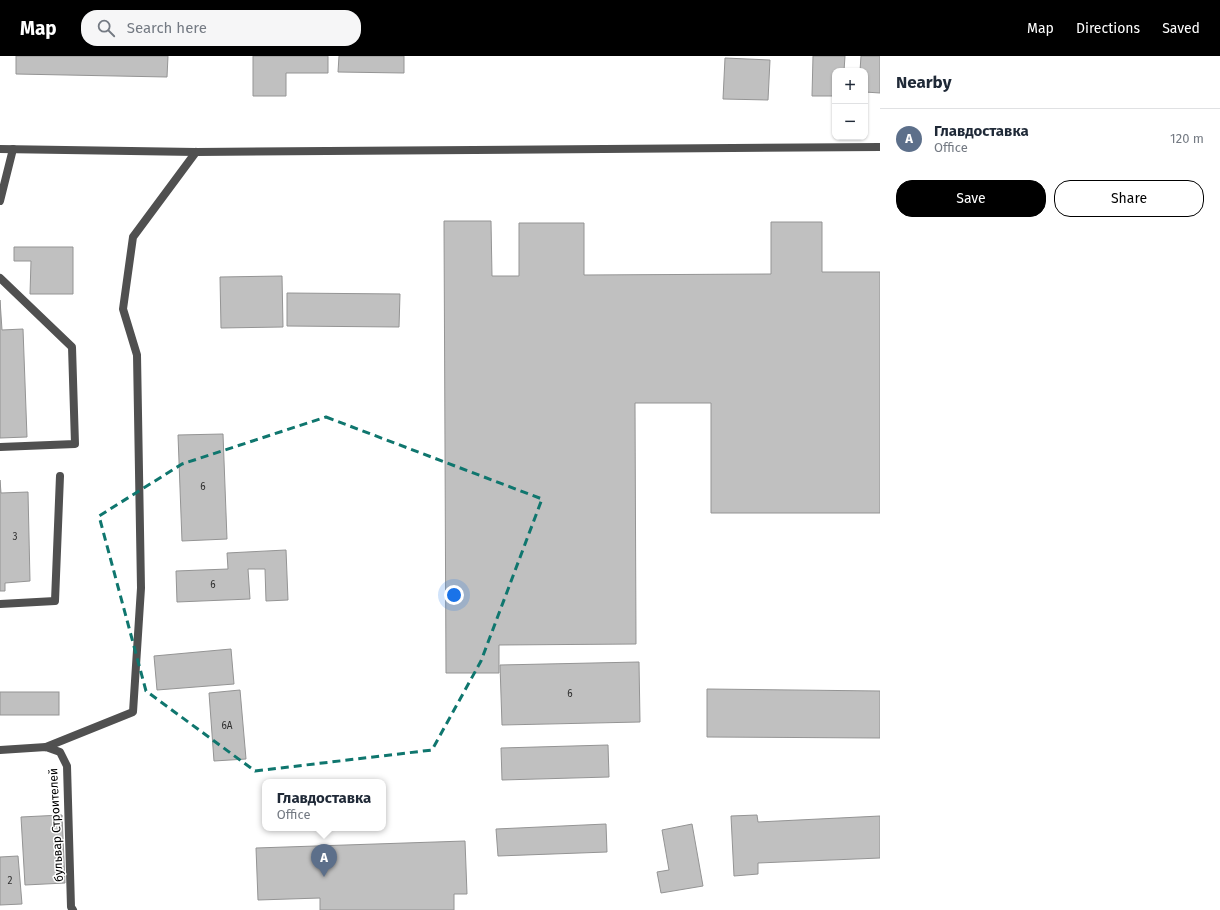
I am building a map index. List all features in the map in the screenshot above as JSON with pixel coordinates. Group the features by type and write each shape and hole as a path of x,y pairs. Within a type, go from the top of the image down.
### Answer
{"street":[{"path":"0,149 196,152 880,147"},
{"path":"0,201 13,149"},
{"path":"0,750 46,747 133,712 141,588 137,355 122,309 133,237 196,152"},
{"path":"0,278 72,347 75,444 0,447"},
{"path":"0,604 55,601 60,476"},
{"name":"бульвар Строителей","path":"46,747 60,752 67,766 71,907 73,910"}],"highlighted area":[{"path":"326,417 542,499 481,661 432,750 255,771 146,691 99,516 182,464"}],"building":[{"path":"16,56 168,56 167,77 16,74"},
{"path":"253,56 328,56 328,73 286,73 286,96 253,96"},
{"path":"339,56 404,56 404,73 338,72"},
{"path":"813,56 845,56 844,68 832,68 832,96 812,96"},
{"path":"861,56 880,56 880,93 868,92 868,68 860,68"},
{"path":"725,58 770,60 768,100 723,99"},
{"path":"444,221 491,221 492,276 519,276 519,223 584,223 584,275 771,274 771,222 822,222 822,272 880,272 880,513 711,513 711,403 635,403 636,644 499,645 499,673 446,673"},
{"path":"14,247 73,247 73,294 30,294 31,261 14,261"},
{"path":"282,276 283,327 221,328 220,277"},
{"path":"287,293 400,294 399,327 287,326"},
{"path":"0,300 2,330 23,329 27,437 0,438"},
{"path":"223,434 227,539 182,541 178,435"},
{"path":"0,480 1,493 28,492 30,581 5,583 5,591 0,591"},
{"path":"286,550 288,600 266,601 265,569 248,569 250,599 177,602 176,571 228,569 227,553"},
{"path":"231,649 234,684 157,690 154,656"},
{"path":"639,662 640,722 502,725 500,665"},
{"path":"707,689 880,691 880,738 707,737"},
{"path":"240,690 246,759 214,761 209,693"},
{"path":"0,692 59,692 59,715 0,715"},
{"path":"608,745 609,777 502,780 501,748"},
{"path":"62,815 65,883 25,885 21,817"},
{"path":"757,815 758,822 880,816 880,858 758,863 758,874 734,876 731,816"},
{"path":"606,824 607,852 498,856 496,829"},
{"path":"692,824 703,886 661,893 657,872 669,870 662,830"},
{"path":"465,841 467,894 454,894 454,910 320,910 320,898 258,900 256,848"},
{"path":"18,856 22,904 0,905 0,857"}],"place":[{"name":"Главдоставка","path":"324,877"}]}
